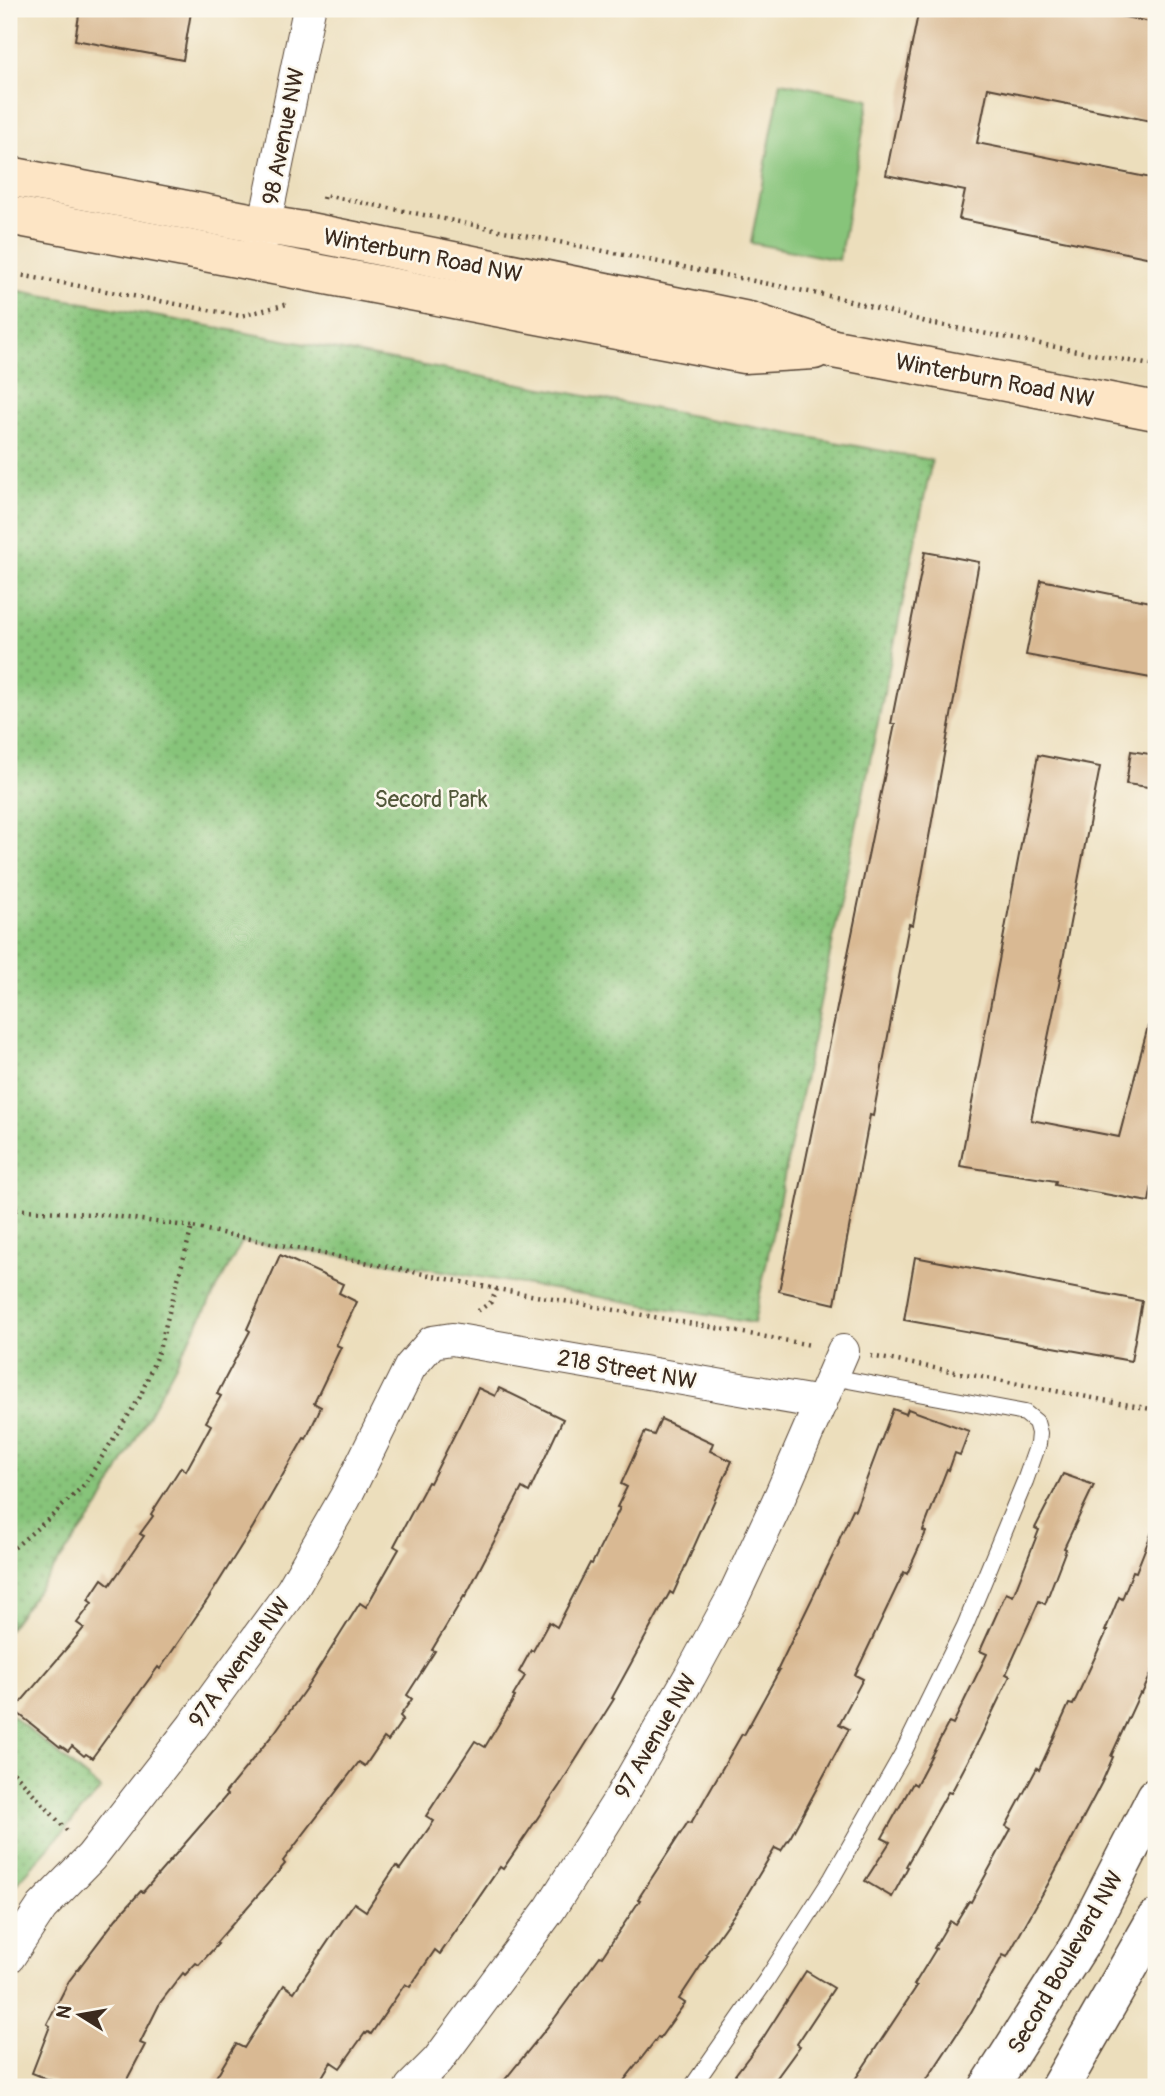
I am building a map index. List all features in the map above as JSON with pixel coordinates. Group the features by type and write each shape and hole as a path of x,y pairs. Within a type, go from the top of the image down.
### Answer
{"main road":[{"name":"Winterburn Road NW","path":"9,176 324,234 748,321 834,349 1156,411"},
{"name":"Winterburn Road NW","path":"9,215 744,354 834,349"}],"street":[{"name":"98 Avenue NW","path":"257,262 309,9"},
{"name":"218 Street NW","path":"432,1342 452,1339 832,1377"},
{"name":"97A Avenue NW","path":"9,1957 42,1907 90,1857 193,1726 292,1590 345,1498 410,1367 432,1342"},
{"name":"97 Avenue NW","path":"411,2087 438,2060 550,1909 619,1800 735,1593 832,1377"},
{"name":"Secord Boulevard NW","path":"989,2087 1083,1939 1156,1797"},
{"path":"1060,2087 1156,1919"}],"lane":[{"path":"692,2087 767,1979 832,1878 903,1753 965,1626 1038,1444 1036,1422 1025,1413 832,1377"}],"path":[{"path":"9,1209 106,1215 192,1227 497,1289 832,1377 1156,1410"},
{"path":"9,1552 53,1516 84,1485 140,1397 159,1350 192,1227"},
{"path":"9,1768 90,1857"}],"green space":[{"path":"781,82 869,99 839,260 751,243"},
{"name":"Secord Park","path":"9,289 932,460 754,1323 414,1266 242,1242 99,1507 9,1629"},
{"path":"9,1713 101,1789 9,1892"}],"building":[{"path":"80,9 175,9 191,12 183,60 75,40"},
{"path":"919,9 954,9 978,14 979,9 1083,9 1156,23 1156,122 988,88 977,143 1156,179 1156,259 959,219 965,191 886,175"},
{"path":"925,552 979,562 913,925 909,924 835,1304 779,1291 895,724 891,724"},
{"path":"1041,580 1156,603 1156,679 1026,655"},
{"path":"1131,751 1156,755 1156,788 1126,784"},
{"path":"1038,755 1100,767 1031,1120 1119,1137 1148,1026 1156,1027 1156,1163 1149,1202 1055,1185 1056,1181 960,1166"},
{"path":"280,1255 343,1284 339,1293 357,1302 336,1345 341,1347 314,1403 321,1407 306,1439 304,1438 253,1527 160,1669 158,1667 92,1758 86,1754 84,1756 72,1746 68,1751 14,1710 84,1628 77,1623 92,1603 88,1600 102,1579 110,1585 144,1536 140,1534 181,1467 186,1471 211,1425 206,1422 221,1396 217,1394 250,1331 247,1329"},
{"path":"915,1257 1142,1301 1131,1361 904,1320"},
{"path":"478,1388 495,1396 499,1388 563,1419 529,1492 522,1488 465,1597 432,1650 435,1651 407,1695 412,1699 400,1716 403,1719 388,1741 384,1738 365,1766 359,1762 283,1861 285,1864 216,1943 218,1944 199,1965 196,1963 185,1975 183,1973 160,2003 140,2043 145,2045 123,2087 53,2087 55,2082 32,2073 50,2026 47,2024 69,1981 116,1919 141,1891 143,1892 227,1795 225,1793 275,1732 309,1684 360,1603 366,1607 399,1549 394,1546 428,1482 430,1483"},
{"path":"893,1409 906,1414 908,1409 969,1431 960,1455 955,1453 949,1470 947,1469 923,1531 926,1532 907,1574 904,1572 855,1675 863,1679 839,1724 849,1729 791,1836 781,1851 775,1848 742,1903 706,1954 708,1955 679,1999 685,2003 619,2087 499,2087 600,1956 602,1957 688,1822 691,1823 742,1734 744,1735 779,1671 853,1509 855,1510"},
{"path":"661,1419 713,1443 710,1451 732,1461 673,1594 670,1592 612,1698 614,1699 560,1785 503,1869 500,1867 440,1954 435,1950 410,1987 405,1984 371,2034 365,2033 340,2068 331,2062 316,2087 210,2087 236,2044 244,2048 284,1985 294,1992 354,1903 366,1911 396,1866 400,1869 434,1821 426,1816 475,1741 485,1747 525,1676 519,1672 531,1650 533,1651 549,1622 557,1627 590,1563 592,1564 620,1508 617,1507 627,1487 621,1484 645,1432 654,1435"},
{"path":"1063,1474 1094,1485 1064,1548 1066,1549 1045,1604 1039,1601 1006,1674 1010,1676 980,1738 951,1793 948,1792 906,1866 908,1867 892,1897 865,1881 890,1842 882,1838 913,1783 916,1785 949,1722 953,1724 987,1654 980,1651 1006,1593 1013,1596 1039,1530 1035,1528"},
{"path":"1155,1524 1156,1663 1111,1756 1113,1757 1102,1782 1052,1877 1007,1957 1003,1955 970,2014 922,2087 850,2087 917,1986 914,1985 950,1921 955,1924 969,1901 971,1902 1011,1829 1006,1826 1037,1768 1039,1770 1069,1704 1073,1705 1107,1631 1119,1597 1122,1599 1133,1571 1136,1572"},
{"path":"806,1971 834,1988 797,2044 800,2046 770,2087 752,2087 735,2075 763,2038"}]}
